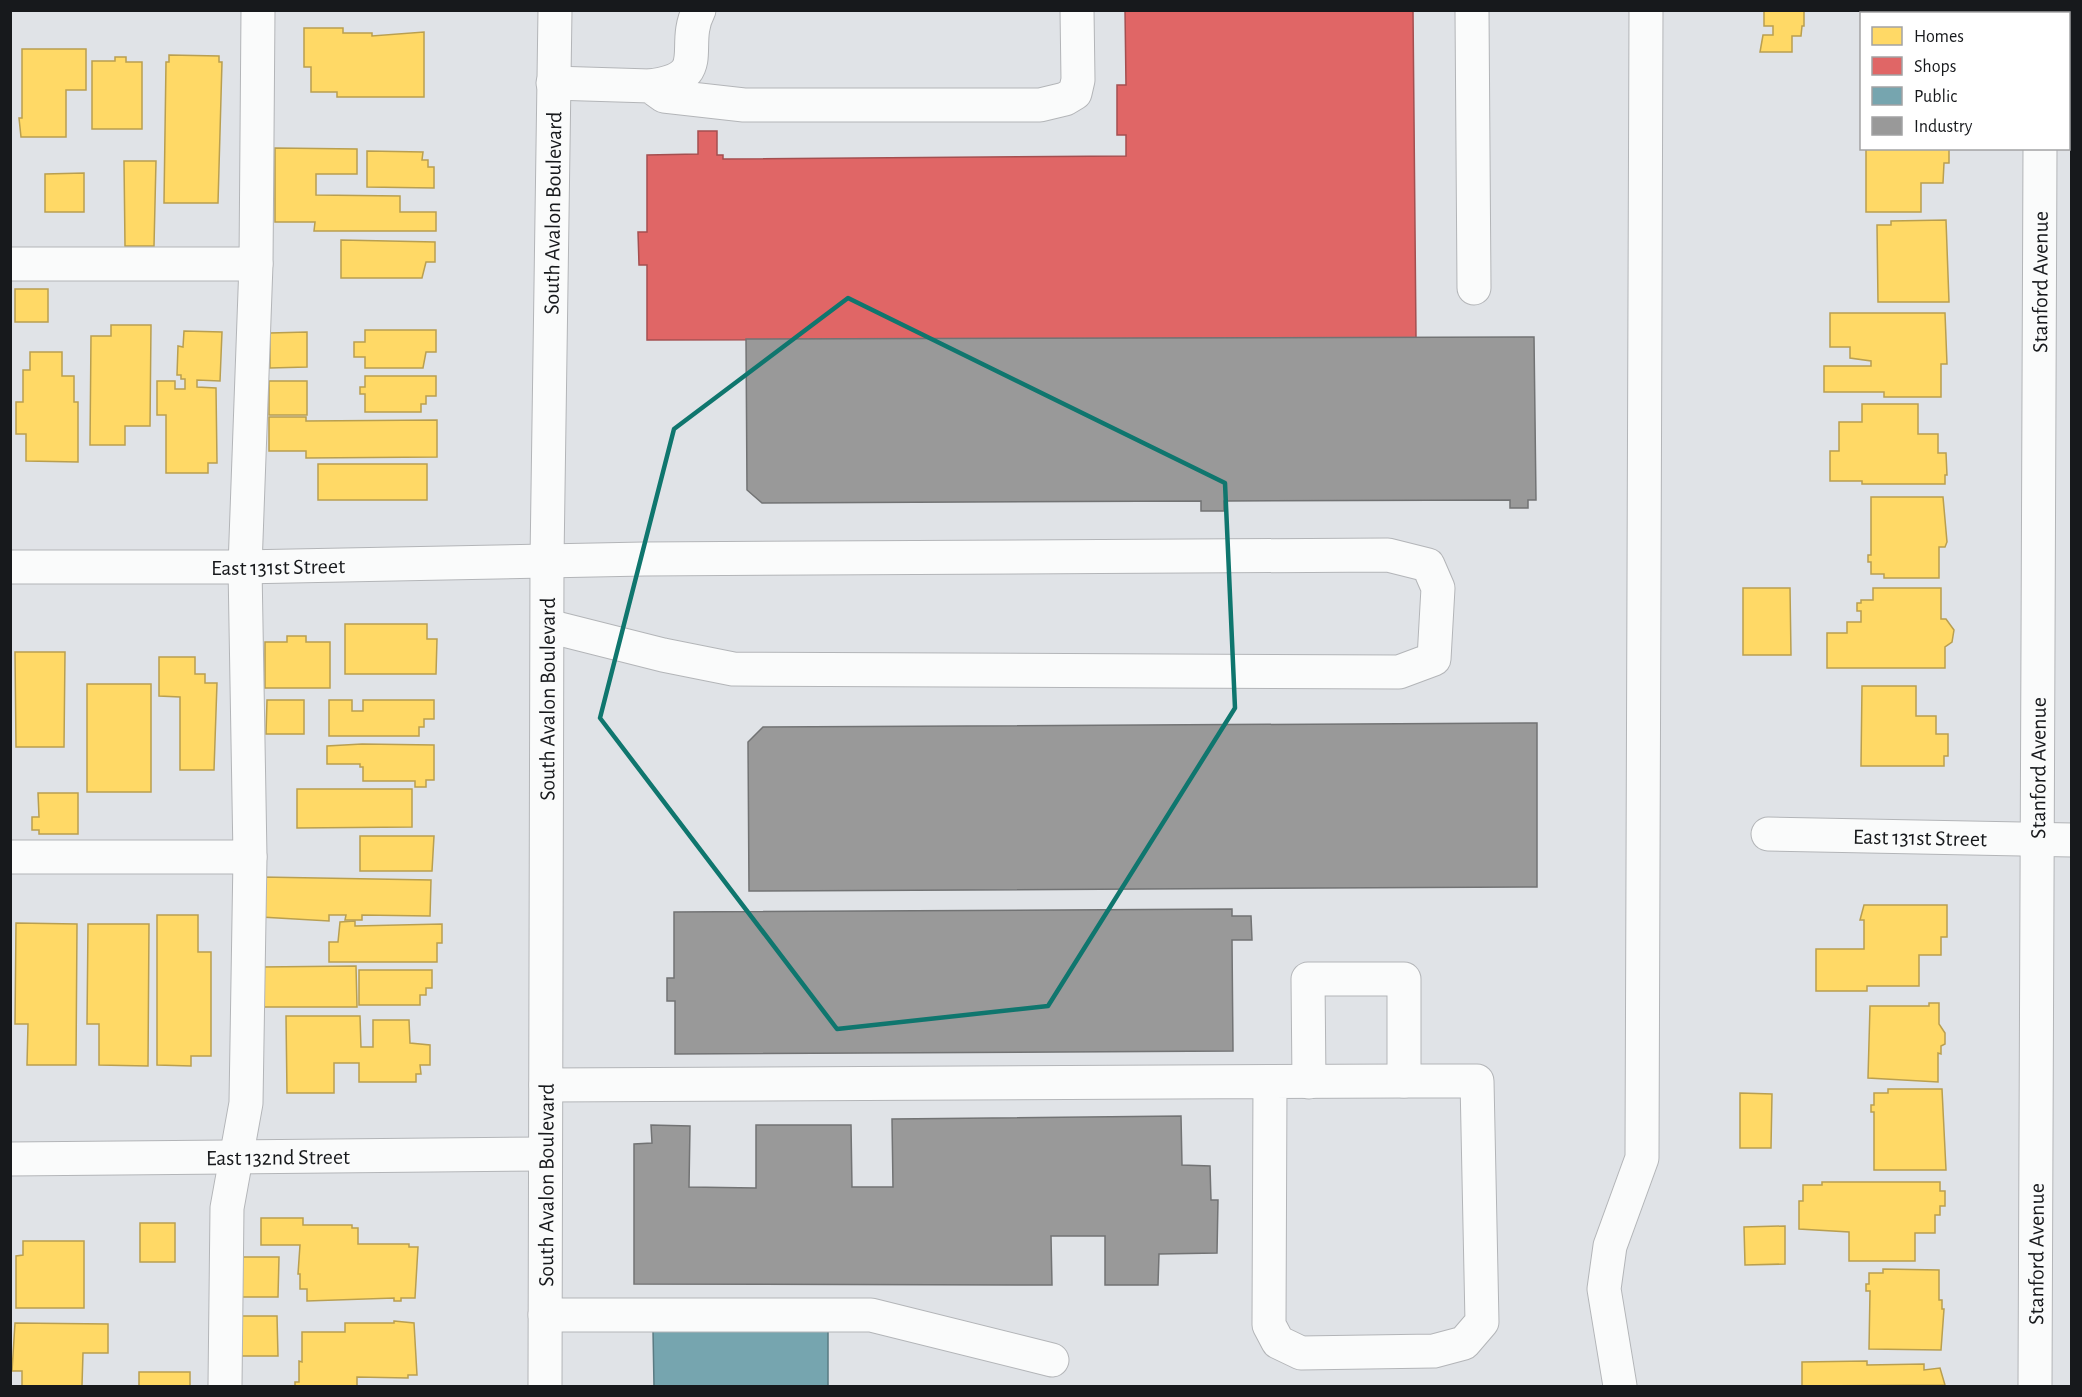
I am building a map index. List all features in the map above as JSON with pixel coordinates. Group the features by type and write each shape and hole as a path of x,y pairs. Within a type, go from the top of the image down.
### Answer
{"street":[{"path":"225,1386 227,1208 246,1103 250,856 245,567 256,264 258,10"},
{"name":"South Avalon Boulevard","path":"545,1386 547,560 555,10"},
{"path":"553,83 662,88 744,105 1040,105 1065,99 1075,93 1078,81 1077,10"},
{"path":"1472,10 1473,288"},
{"path":"1620,1386 1604,1289 1610,1245 1642,1158 1646,10"},
{"path":"662,88 688,70 693,56 697,18"},
{"name":"Stanford Avenue","path":"2035,1386 2040,150"},
{"path":"10,264 256,264"},
{"name":"East 131st Street","path":"10,567 245,567 547,560 1388,555 1428,566 1438,588 1434,659 1399,672 734,669 663,656 548,626"},
{"name":"East 131st Street","path":"1768,834 2072,840"},
{"path":"10,856 250,856"},
{"path":"1309,1082 1308,979 1404,979 1404,1081"},
{"path":"546,1085 1477,1081 1482,1322 1464,1343 1434,1351 1301,1353 1278,1342 1269,1325 1270,1082"},
{"name":"East 132nd Street","path":"10,1159 236,1159 545,1154"},
{"path":"545,1315 871,1315 1052,1360"}],"highlighted area":[{"path":"848,298 1225,483 1235,708 1048,1006 837,1029 600,718 674,429"}],"building: Homes":[{"path":"1764,10 1804,10 1804,26 1802,26 1801,36 1792,36 1792,52 1760,52 1763,35 1773,35 1773,26 1764,26"},
{"path":"1871,10 1927,10 1927,12 1871,12"},
{"path":"304,28 343,28 343,33 372,33 372,36 424,32 424,97 337,97 337,92 311,92 311,67 304,67"},
{"path":"22,49 86,49 86,90 66,90 66,137 21,137 19,118 22,118"},
{"path":"169,55 219,56 219,62 222,62 218,203 164,203 166,62 169,62"},
{"path":"115,57 126,57 126,62 142,62 142,129 92,129 92,61 115,61"},
{"path":"275,148 357,149 357,174 316,174 316,195 400,196 400,212 436,212 436,231 314,231 315,222 275,222"},
{"path":"1866,150 1949,150 1949,163 1944,163 1943,183 1921,183 1921,212 1866,212"},
{"path":"367,151 423,152 422,160 428,160 428,167 434,167 434,188 367,187"},
{"path":"124,161 156,161 154,246 125,246"},
{"path":"84,173 84,212 45,212 45,174"},
{"path":"1946,220 1949,302 1878,302 1877,225 1891,225 1891,221"},
{"path":"341,240 435,242 435,262 426,262 422,278 341,278"},
{"path":"15,289 48,289 48,322 15,322"},
{"path":"1830,313 1945,313 1947,364 1941,364 1941,397 1884,397 1884,392 1824,392 1824,366 1871,366 1871,361 1850,358 1850,347 1830,347"},
{"path":"111,325 151,325 150,426 125,426 125,445 90,445 91,336 111,336"},
{"path":"365,330 436,330 436,352 426,352 423,368 365,368 365,357 354,357 354,342 365,342"},
{"path":"184,331 222,332 220,381 197,380 197,387 216,388 217,463 208,463 208,473 166,473 166,415 157,415 157,381 175,381 175,389 185,389 185,379 177,375 178,346 183,347"},
{"path":"307,332 307,367 270,368 270,333"},
{"path":"30,352 62,352 62,376 74,376 74,402 78,402 78,462 26,461 26,434 16,434 16,402 23,402 23,370 30,370"},
{"path":"365,376 436,376 436,396 426,396 426,404 421,404 421,412 365,412 365,394 360,394 360,387 365,387"},
{"path":"269,381 307,381 307,415 269,415"},
{"path":"1862,404 1918,404 1918,434 1938,434 1938,453 1946,453 1945,484 1862,484 1862,481 1830,481 1830,451 1839,451 1839,422 1862,422"},
{"path":"269,417 306,417 306,421 437,420 437,457 306,458 306,451 269,451"},
{"path":"318,464 427,464 427,500 318,500"},
{"path":"1871,497 1943,497 1947,542 1945,547 1939,547 1939,578 1884,578 1884,574 1871,574 1871,562 1868,562 1868,555 1871,555"},
{"path":"1743,588 1790,588 1791,655 1743,655"},
{"path":"1873,588 1941,588 1941,619 1946,619 1954,630 1952,642 1945,647 1945,668 1827,668 1827,633 1847,633 1847,622 1861,622 1861,611 1857,611 1857,603 1861,603 1861,600 1873,600"},
{"path":"345,624 427,624 427,639 437,639 436,674 345,674"},
{"path":"287,636 306,636 306,642 330,642 330,688 265,688 265,642 287,642"},
{"path":"15,652 65,652 64,747 16,747"},
{"path":"159,657 195,657 195,674 205,674 205,683 217,683 214,770 180,770 180,697 159,696"},
{"path":"87,684 151,684 151,792 87,792"},
{"path":"1862,686 1916,686 1916,716 1936,716 1936,734 1948,734 1948,756 1944,756 1944,766 1861,766"},
{"path":"267,700 304,700 304,734 266,734"},
{"path":"329,700 352,700 352,711 363,711 363,700 434,700 434,719 424,719 424,727 419,727 419,736 329,736"},
{"path":"434,745 434,780 426,780 426,787 415,787 415,781 363,781 363,767 360,767 360,764 327,764 327,746"},
{"path":"297,789 412,789 412,827 297,828"},
{"path":"38,793 78,793 78,834 39,834 39,830 32,830 32,817 39,817"},
{"path":"360,836 434,836 432,871 360,871"},
{"path":"261,877 431,880 430,916 362,915 362,920 345,920 346,915 329,915 329,921 261,917"},
{"path":"1864,905 1947,905 1947,937 1941,937 1941,955 1919,955 1919,986 1867,986 1867,991 1816,991 1816,949 1864,949 1864,920 1860,920"},
{"path":"157,915 198,915 198,952 211,952 211,1056 191,1056 191,1066 157,1065"},
{"path":"355,921 355,926 442,924 442,943 437,943 437,962 329,962 329,942 338,942 340,922"},
{"path":"16,923 77,924 76,1065 27,1065 28,1024 15,1024"},
{"path":"88,924 149,924 148,1066 99,1065 99,1024 87,1024"},
{"path":"356,966 357,1007 262,1007 261,967"},
{"path":"359,970 432,970 432,988 426,988 426,995 420,995 420,1005 359,1005"},
{"path":"1929,1003 1939,1003 1939,1024 1945,1033 1945,1044 1941,1046 1941,1054 1938,1053 1938,1082 1868,1078 1870,1006 1929,1006"},
{"path":"286,1016 360,1016 361,1047 373,1047 373,1020 409,1020 410,1043 430,1045 430,1065 420,1065 421,1074 416,1074 416,1082 359,1082 359,1063 334,1063 334,1093 287,1093"},
{"path":"1888,1089 1942,1089 1946,1170 1874,1170 1874,1112 1871,1112 1871,1105 1874,1105 1874,1093 1888,1093"},
{"path":"1740,1093 1772,1094 1771,1148 1740,1148"},
{"path":"1822,1182 1940,1182 1940,1191 1945,1191 1945,1206 1940,1206 1940,1215 1935,1215 1935,1233 1915,1233 1915,1261 1849,1261 1849,1232 1799,1229 1799,1201 1803,1201 1803,1185 1822,1185"},
{"path":"261,1218 303,1218 303,1225 352,1225 352,1228 358,1228 358,1244 409,1244 409,1247 418,1247 415,1298 401,1298 401,1301 394,1301 394,1298 307,1301 307,1289 300,1289 300,1274 298,1274 300,1245 261,1245"},
{"path":"140,1223 175,1223 175,1262 140,1262"},
{"path":"1785,1226 1785,1264 1745,1265 1744,1227"},
{"path":"23,1241 84,1241 84,1308 16,1308 16,1256 23,1255"},
{"path":"239,1257 279,1257 278,1297 239,1297"},
{"path":"1883,1269 1939,1270 1939,1300 1942,1300 1942,1309 1944,1309 1941,1350 1869,1349 1870,1291 1866,1291 1866,1284 1869,1284 1869,1273 1883,1273"},
{"path":"239,1316 277,1316 278,1356 239,1356"},
{"path":"394,1321 414,1323 417,1375 408,1375 408,1378 357,1377 357,1386 295,1386 295,1382 299,1382 299,1361 302,1362 302,1332 345,1332 345,1323 394,1323"},
{"path":"15,1323 108,1324 108,1353 83,1353 82,1386 22,1386 22,1371 12,1371"},
{"path":"1867,1361 1867,1365 1924,1364 1924,1370 1940,1368 1945,1385 1802,1386 1802,1362"},
{"path":"139,1372 190,1372 190,1386 139,1386"}],"building: Shops":[{"path":"1125,10 1413,10 1416,338 647,340 647,265 639,265 638,232 647,232 647,155 698,154 698,131 717,131 717,155 723,155 723,159 1126,156 1126,135 1117,135 1117,85 1126,85"}],"building: Public":[{"path":"653,1330 828,1330 828,1386 654,1386"}],"building: Industry":[{"path":"1534,337 1536,500 1528,500 1528,508 1510,508 1510,500 1224,501 1224,511 1201,511 1201,501 762,503 747,490 746,339"},
{"path":"1537,723 1537,887 749,891 748,742 763,727"},
{"path":"1232,909 1232,916 1251,916 1252,940 1232,940 1233,1051 675,1054 675,1001 667,1001 667,978 674,978 674,912"},
{"path":"1181,1116 1182,1165 1210,1166 1211,1200 1218,1200 1217,1253 1159,1254 1158,1285 1105,1285 1105,1236 1051,1236 1052,1285 634,1284 634,1144 652,1143 651,1125 690,1126 689,1187 756,1188 756,1125 851,1125 852,1187 893,1187 892,1119"}]}
